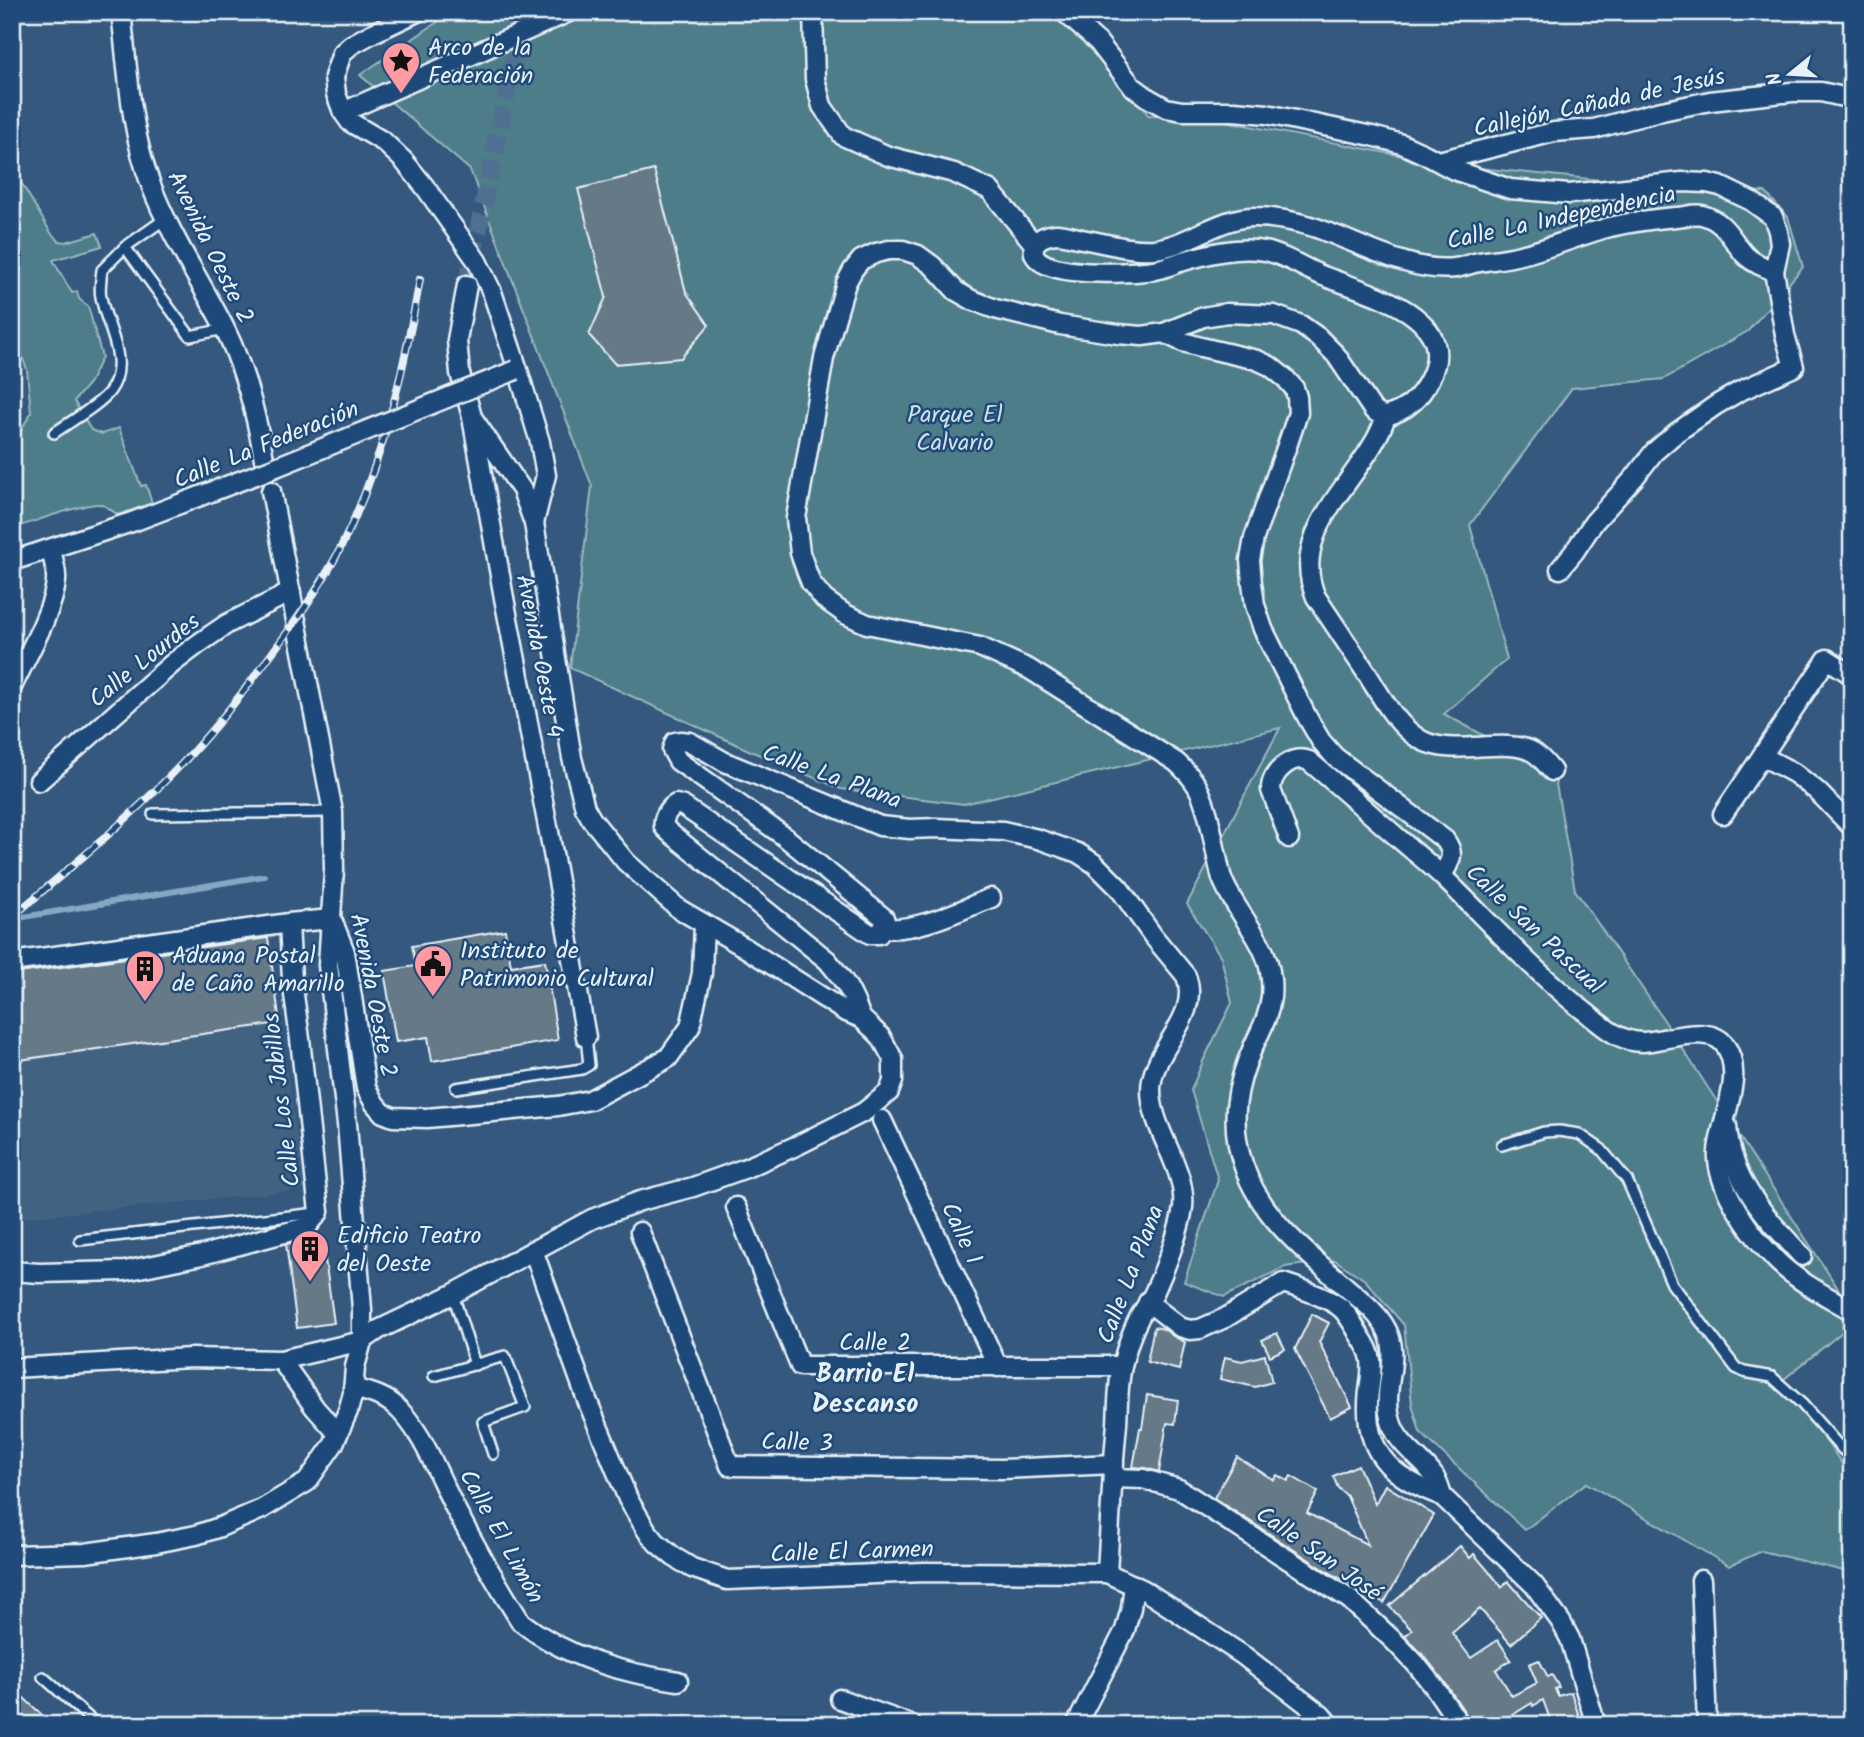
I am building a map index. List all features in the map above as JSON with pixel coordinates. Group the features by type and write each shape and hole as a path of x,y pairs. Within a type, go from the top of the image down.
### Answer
{"street":[{"name":"Avenida Oeste 2","path":"121,12 135,129 150,183 165,219 225,329 248,386 264,459"},
{"path":"417,12 351,44 342,53 334,77 336,94 350,122 384,142 425,187 467,245 492,292 540,442 546,475 534,523"},
{"path":"343,112 569,12"},
{"path":"813,12 815,79 821,106 844,136 888,156 954,173 990,190 1034,244 1035,257 1044,263 1055,268 1097,273 1157,270 1243,249 1272,252 1401,306 1417,317 1429,333 1435,348 1435,367 1429,382 1419,396 1404,409 1382,416 1373,410 1336,355 1318,337 1301,325 1275,315 1227,313 1203,317 1164,333 1142,336 1060,325 995,309 971,300 956,291 933,266 918,255 903,250 876,253 861,260 846,283 824,358 796,519 800,553 811,583 824,599 845,614 867,624 980,647 1008,658 1177,762 1189,774 1198,788 1205,809 1222,879 1262,945 1272,980 1268,1015 1241,1075 1236,1098 1234,1122 1243,1166 1264,1206 1283,1230 1371,1307 1384,1324 1391,1337 1394,1352 1388,1412 1393,1428 1401,1442 1435,1477 1442,1496"},
{"name":"Calle La Independencia","path":"1064,12 1098,42 1132,86 1166,108 1267,114 1373,136 1402,144 1454,170 1510,189 1569,194 1682,182 1707,183 1720,186 1751,201 1773,217 1779,231 1780,244 1774,271 1785,335 1794,367 1740,391 1676,433 1654,452 1594,522 1560,569"},
{"name":"Callejón Cañada de Jesús","path":"1439,161 1554,132 1594,129 1657,112 1710,102 1802,92 1821,92 1852,99"},
{"name":"Calle La Independencia","path":"1034,244 1040,238 1059,234 1150,249 1174,244 1244,218 1258,217 1323,230 1425,267 1453,268 1520,255 1634,222 1699,214 1726,228 1744,254 1757,265 1774,271"},
{"name":"Avenida Oeste 4","path":"467,285 460,320 460,373 472,417 586,1037"},
{"name":"Calle San Pascual","path":"1164,333 1192,345 1257,359 1270,366 1294,388 1298,413 1254,538 1250,560 1255,605 1263,629 1321,741 1335,757 1445,840 1451,849 1451,860 1442,876 1552,985 1612,1032 1627,1040 1642,1042 1697,1034 1714,1037 1722,1042 1731,1055 1733,1073 1727,1116 1717,1154 1720,1174 1728,1196 1777,1261 1797,1277 1852,1311"},
{"name":"Calle La Federación","path":"12,562 135,521 517,370"},
{"path":"1386,416 1378,438 1324,516 1309,558 1308,573 1316,597 1389,708 1407,730 1424,741 1443,747 1517,747 1531,751 1543,759 1552,771"},
{"path":"12,1368 191,1358 281,1360 362,1341 378,1330 453,1294 563,1233 612,1210 693,1187 746,1168 864,1112 889,1092 893,1082 893,1059 881,1037 861,1018 844,1011 679,908 626,862 592,820 585,808 572,758 534,523 522,490 472,417"},
{"name":"Avenida Oeste 2","path":"271,491 333,812 331,919 345,952 366,1088 375,1104 393,1117 427,1118 558,1106 590,1100 668,1058 690,1027 702,973 704,924"},
{"path":"12,687 52,602 56,572 51,549"},
{"name":"Calle Lourdes","path":"39,781 198,644 227,624 291,592"},
{"path":"1723,814 1827,659 1852,675"},
{"name":"Calle La Plana","path":"884,928 886,924 879,913 785,837 678,761 672,750 675,742 690,742 725,762 880,825 910,829 1003,831 1078,853 1119,888 1186,976 1190,998 1187,1009 1159,1063 1151,1090 1158,1126 1182,1186 1183,1204 1174,1241 1153,1293 1139,1318 1122,1366 1107,1573"},
{"path":"1762,756 1794,773 1818,791 1852,827"},
{"path":"1289,838 1271,790 1271,782 1284,765 1304,758 1442,876"},
{"path":"861,1018 845,981 827,960 664,827 664,818 672,806 683,806 874,935 884,928 913,926 991,898"},
{"path":"12,962 331,919 328,965 347,1124 362,1310 362,1341 348,1411 333,1445 307,1482 262,1509 196,1535 85,1553 12,1555"},
{"name":"Calle Los Jabillos","path":"289,923 313,1219"},
{"path":"1727,1116 1728,1140 1739,1175 1752,1198 1802,1256"},
{"name":"Calle 1","path":"882,1120 998,1367"},
{"name":"Calle 2","path":"736,1207 800,1366 1122,1366"},
{"path":"12,1271 125,1271 202,1255 313,1219"},
{"name":"Calle 3","path":"640,1232 730,1466 1113,1471"},
{"name":"Calle El Carmen","path":"533,1250 587,1400 628,1499 646,1531 657,1543 692,1568 727,1580 924,1572 1107,1573 1134,1585 1244,1656 1321,1715 1330,1725"},
{"path":"1148,1302 1180,1327 1190,1330 1210,1326 1283,1283 1307,1291 1340,1308 1365,1343 1371,1361 1367,1414 1369,1431 1382,1459 1400,1475 1423,1489 1442,1496 1534,1585 1570,1639 1596,1725"},
{"path":"281,1360 315,1408 338,1434"},
{"name":"Calle El Limón","path":"354,1388 381,1396 395,1406 412,1426 456,1510 521,1622 537,1634 581,1656 618,1670 678,1681"},
{"name":"Calle San José","path":"1113,1471 1179,1489 1349,1599 1416,1664 1460,1725"},
{"path":"1701,1580 1707,1725"},
{"path":"1076,1725 1125,1630 1134,1585"},
{"path":"840,1699 912,1725"}],"lane":[{"path":"54,433 110,391 118,372 118,353 100,295 102,270 125,247 165,219"},
{"path":"125,247 190,336 225,329"},
{"path":"153,814 333,812"},
{"path":"456,1088 582,1069 589,1065 586,1037"},
{"path":"1502,1145 1544,1132 1559,1131 1579,1135 1601,1149 1626,1180 1672,1284 1736,1368 1772,1377 1852,1458"},
{"path":"80,1240 313,1219"},
{"path":"453,1294 475,1364"},
{"path":"433,1376 505,1356 525,1407 483,1422 493,1454"},
{"path":"43,1677 97,1725"}],"shaded area":[{"path":"280,1023 305,1190 12,1219 12,1061"}],"green space":[{"name":"Parque El Calvario","path":"452,12 1064,12 1097,37 1148,115 1214,119 1448,165 1673,187 1765,192 1788,217 1803,267 1748,331 1664,379 1572,388 1470,525 1507,659 1444,714 1554,773 1575,890 1666,1023 1852,1310 1852,1324 1783,1380 1852,1478 1852,1573 1762,1551 1729,1566 1586,1483 1525,1530 1420,1432 1412,1404 1404,1325 1365,1280 1335,1260 1285,1267 1224,1297 1184,1282 1218,1180 1191,1090 1232,1003 1221,957 1187,904 1280,728 964,804 841,789 570,668 592,486 470,170 360,75"},
{"path":"12,167 51,233 59,241 66,242 97,233 102,246 53,260 72,293 77,291 79,299 88,306 102,357 90,382 74,401 91,430 102,434 119,428 141,486 146,485 152,503 118,515 99,504 91,505 12,529 12,445 31,413 27,370 12,328"}],"building":[{"path":"654,170 686,292 709,325 681,358 615,364 589,335 606,297 578,189"},
{"path":"505,930 511,966 545,961 558,1040 432,1061 428,1037 396,1042 384,971 416,966 412,946"},
{"name":"Aduana Postal de Caño Amarillo","path":"268,938 280,1023 12,1061 12,974"},
{"name":"Edificio Teatro del Oeste","path":"322,1238 334,1323 297,1328 286,1244"},
{"path":"1312,1314 1329,1323 1319,1342 1352,1407 1330,1418 1295,1349"},
{"path":"1154,1327 1164,1329 1185,1342 1179,1370 1147,1362"},
{"path":"1277,1333 1285,1349 1270,1356 1262,1340"},
{"path":"1265,1355 1272,1382 1255,1387 1220,1379 1225,1357 1242,1361"},
{"path":"1147,1395 1178,1400 1175,1424 1167,1423 1159,1472 1133,1467"},
{"path":"1237,1457 1274,1480 1277,1475 1288,1481 1291,1476 1318,1492 1307,1513 1368,1545 1347,1496 1338,1488 1333,1476 1358,1465 1375,1504 1385,1485 1434,1515 1384,1603 1322,1568 1214,1498"},
{"path":"1460,1546 1470,1558 1474,1554 1502,1587 1508,1581 1541,1618 1511,1644 1480,1609 1452,1633 1471,1658 1498,1640 1511,1660 1496,1670 1512,1696 1537,1683 1529,1664 1539,1660 1548,1677 1552,1675 1559,1687 1555,1689 1558,1696 1571,1692 1582,1725 1552,1725 1543,1700 1533,1706 1532,1703 1496,1725 1471,1725 1444,1681 1405,1636 1412,1630 1389,1606"},
{"path":"12,1687 53,1725 12,1725"}],"waterway":[{"path":"12,919 264,876"}],"tunnel":[{"path":"467,285 523,12"}],"railway":[{"path":"12,917 113,830 184,761 251,682 319,587 341,547 369,483 399,381 420,279"}],"place":[{"name":"Arco de la Federación","path":"401,95"},
{"name":"Instituto de Patrimonio Cultural","path":"433,998"},
{"name":"Aduana Postal de Caño Amarillo","path":"145,1003"},
{"name":"Edificio Teatro del Oeste","path":"310,1283"}],"district":[{"name":"Barrio El Descanso","path":"865,1388"}]}
